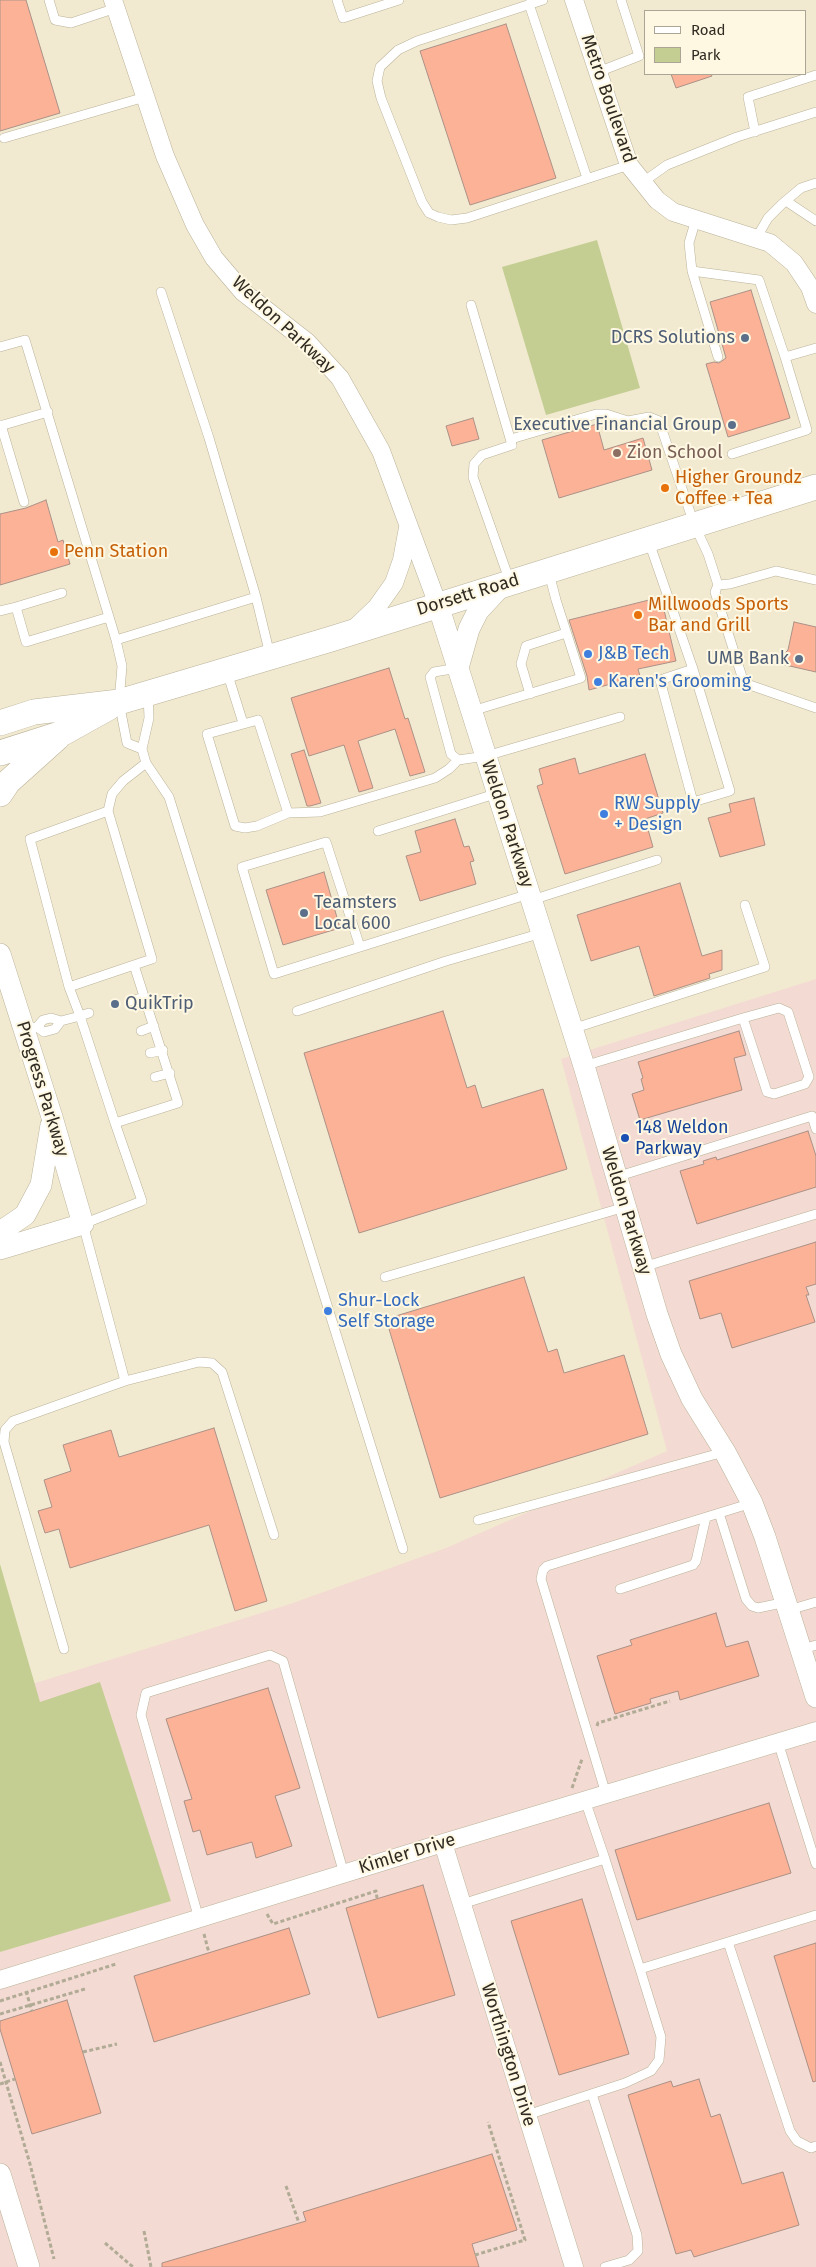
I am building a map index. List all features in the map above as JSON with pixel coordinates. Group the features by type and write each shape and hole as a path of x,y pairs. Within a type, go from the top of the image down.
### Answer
{"main road":[{"name":"Dorsett Road","path":"0,723 34,712 119,702 816,487"},
{"name":"Dorsett Road","path":"0,753 63,733 119,702"},
{"path":"0,708 34,712"},
{"path":"0,794 8,782 63,733"}],"street":[{"name":"Metro Boulevard","path":"574,0 628,165 657,200 673,212 757,237 782,251 794,263 810,288 816,304"},
{"name":"Weldon Parkway","path":"114,4 165,156 195,225 214,258 243,292 307,342 340,378 380,451 438,604 584,1066 643,1267 671,1354 692,1399 725,1452 752,1504 787,1606 808,1647 816,1698"},
{"path":"350,632 377,607 394,583 402,560 408,527"},
{"path":"458,668 469,629 475,617 506,583"},
{"name":"Progress Parkway","path":"0,954 30,1029 52,1117 83,1224"},
{"path":"0,1232 25,1215 41,1185 52,1117"},
{"path":"0,1232 58,1220 83,1224"},
{"path":"0,1249 83,1224"},
{"name":"Kimler Drive","path":"0,1980 443,1843 816,1731"},
{"name":"Worthington Drive","path":"443,1843 574,2267"},
{"path":"0,2174 29,2267"}],"lane":[{"path":"49,0 55,20 70,23 114,4"},
{"path":"338,0 343,18 399,0"},
{"path":"543,0 417,40 398,50 380,68 378,81 382,98 422,202 429,213 438,217 450,220 467,218 628,165"},
{"path":"598,72 638,56 621,0"},
{"path":"529,4 587,178"},
{"path":"755,132 748,97 816,75"},
{"path":"4,138 145,96"},
{"path":"643,182 667,165 755,132 816,112"},
{"path":"757,237 768,218 786,201 802,188 816,183"},
{"path":"786,201 816,221"},
{"path":"696,219 688,243 692,272 718,357"},
{"path":"692,272 759,280 807,430 732,454"},
{"path":"161,292 203,420 256,597 271,656"},
{"path":"471,305 512,445 482,455 474,464 473,478 506,583"},
{"path":"0,348 25,340 116,640 122,666 119,702 127,743 142,749"},
{"path":"785,357 816,348"},
{"path":"24,502 0,426 48,412"},
{"path":"511,440 596,414 606,414 628,420 649,417 659,421 694,524 708,554 718,585 715,592 744,684 816,708"},
{"path":"648,540 693,669 730,791 693,802 660,680 693,669"},
{"path":"472,711 581,678 548,570"},
{"path":"718,585 730,584 776,571 816,580"},
{"path":"0,611 62,593"},
{"path":"116,640 256,597"},
{"path":"16,607 26,642 109,617"},
{"path":"530,694 522,664 526,646 566,633"},
{"path":"458,668 434,672 430,677 452,754 458,760"},
{"path":"226,670 243,723"},
{"path":"148,693 149,718 142,749 146,763 169,797 403,1549"},
{"path":"288,813 258,720 207,734 235,826 245,828 256,826 288,813 320,812 435,778 450,769 458,760 486,756 620,717"},
{"path":"70,987 152,959 108,811 112,794 124,781 146,763"},
{"path":"378,831 498,793"},
{"path":"108,811 30,839 70,987 84,1015 95,1047 109,1091 115,1123 142,1200 83,1224 125,1381"},
{"path":"360,947 326,842 242,868 274,974 657,860"},
{"path":"572,1029 765,967 745,905"},
{"path":"297,1011 446,961 542,933"},
{"path":"115,1123 178,1103 170,1072 134,965"},
{"path":"131,1001 144,997"},
{"path":"584,1066 743,1018 779,1008 788,1012 809,1077 804,1084 774,1094 767,1092 743,1018"},
{"path":"30,1029 44,1032 55,1028 61,1020 84,1015"},
{"path":"142,1031 154,1026"},
{"path":"150,1053 162,1050"},
{"path":"155,1077 170,1072"},
{"path":"616,1177 812,1116 816,1129"},
{"path":"385,1276 625,1207"},
{"path":"643,1267 816,1214"},
{"path":"64,1650 4,1442 5,1430 13,1421 125,1381 199,1362 212,1363 222,1372 274,1535"},
{"path":"478,1520 725,1452"},
{"path":"606,1794 541,1579 543,1570 547,1566 752,1504"},
{"path":"719,1513 746,1599 752,1606 758,1608 816,1602"},
{"path":"620,1589 693,1565 696,1561 706,1517"},
{"path":"199,1919 141,1715 146,1693 270,1655 283,1661 344,1874"},
{"path":"778,1742 816,1864"},
{"path":"527,2115 640,2078 651,2071 659,2060 661,2037 585,1800"},
{"path":"462,1904 605,1859"},
{"path":"640,1969 816,1915"},
{"path":"728,1942 790,2131 797,2141 811,2148 816,2146"},
{"path":"592,2094 637,2235 638,2250 629,2260 605,2267"}],"path":[{"path":"571,1789 590,1738 598,1723 670,1701"},
{"path":"258,1917 267,1914 273,1924 376,1891 377,1898"},
{"path":"195,1938 213,1932"},
{"path":"0,2001 122,1962"},
{"path":"0,2014 85,1989"},
{"path":"83,2052 118,2044"},
{"path":"0,2062 30,2164 54,2259"},
{"path":"0,2084 15,2079"},
{"path":"476,2255 525,2240 488,2122"},
{"path":"286,2186 299,2223"},
{"path":"144,2230 151,2267"},
{"path":"105,2243 133,2267"}],"shaded area":[{"path":"816,979 816,2267 0,2267 0,1694 290,1604 446,1548 667,1451 561,1059"}],"green space":[{"path":"597,240 640,388 546,415 502,267"},
{"path":"0,1564 40,1702 100,1682 171,1901 0,1952"}],"building":[{"path":"0,0 26,0 60,113 0,131"},
{"path":"506,24 556,178 470,205 420,51"},
{"path":"671,75 712,76 676,88"},
{"path":"751,290 790,418 728,437 706,364 719,363 726,358 710,302"},
{"path":"473,418 479,439 452,446 446,426"},
{"path":"597,424 604,450 643,438 652,470 559,498 542,440"},
{"path":"46,500 58,542 63,540 70,564 0,585 0,514 26,508"},
{"path":"661,597 676,661 638,669 640,676 589,690 587,676 569,620"},
{"name":"UMB Bank","path":"794,622 816,627 816,672 781,664 783,655 788,650"},
{"path":"389,668 405,719 408,718 425,772 410,776 395,729 358,741 373,788 359,792 344,745 309,756 291,698"},
{"path":"304,750 321,803 310,806 307,806 291,754"},
{"path":"645,754 663,813 645,819 653,847 565,874 537,786 543,784 539,769 575,758 579,774"},
{"path":"754,798 765,845 720,857 708,818 731,812 729,804"},
{"path":"455,819 464,847 469,846 474,861 470,862 476,884 420,901 406,856 421,852 415,831"},
{"path":"324,872 340,928 283,945 266,890"},
{"path":"680,883 702,956 722,950 722,970 709,974 710,978 654,996 639,946 591,961 577,915"},
{"path":"443,1011 467,1088 475,1085 482,1108 543,1089 567,1169 359,1233 304,1053"},
{"path":"739,1031 746,1055 734,1058 742,1090 640,1120 632,1094 644,1090 641,1079 643,1078 638,1062"},
{"path":"808,1131 816,1156 816,1187 697,1224 680,1171 704,1164 703,1161 716,1157 717,1160"},
{"path":"816,1242 816,1284 806,1287 809,1295 806,1295 815,1322 732,1348 721,1313 700,1319 689,1281"},
{"path":"524,1277 548,1352 557,1349 564,1373 624,1355 648,1434 440,1498 386,1319"},
{"path":"214,1428 267,1601 235,1611 209,1525 70,1568 59,1529 45,1533 38,1511 52,1507 44,1480 71,1471 63,1445 111,1430 119,1457"},
{"path":"716,1613 726,1647 748,1641 759,1676 680,1700 678,1691 650,1699 651,1703 615,1714 597,1656 632,1645 630,1640"},
{"path":"268,1688 300,1788 275,1796 292,1846 256,1858 252,1842 207,1855 200,1830 193,1832 184,1801 192,1799 166,1719"},
{"path":"769,1803 791,1873 637,1920 615,1850"},
{"path":"423,1885 455,1995 378,2018 346,1908"},
{"path":"582,1899 629,2054 559,2075 511,1921"},
{"path":"289,1928 310,1994 154,2042 134,1976"},
{"path":"816,1943 816,2081 813,2082 774,1956"},
{"path":"67,2000 101,2113 32,2134 0,2029 0,2021"},
{"path":"699,2079 711,2117 720,2114 742,2184 783,2172 799,2225 694,2257 691,2250 676,2254 628,2095 671,2081 673,2087"},
{"path":"492,2154 517,2230 472,2244 479,2267 162,2267 162,2263 306,2221 303,2212"}],"place":[{"name":"DCRS Solutions","path":"745,338"},
{"name":"Executive Financial Group","path":"732,425"},
{"name":"Zion School","path":"617,453"},
{"name":"Higher Groundz Coffee + Tea","path":"665,488"},
{"name":"Penn Station","path":"54,552"},
{"name":"Millwoods Sports Bar and Grill","path":"638,615"},
{"name":"J&B Tech","path":"588,654"},
{"name":"UMB Bank","path":"799,659"},
{"name":"Karen's Grooming","path":"598,682"},
{"name":"RW Supply + Design","path":"604,814"},
{"name":"Teamsters Local 600","path":"304,913"},
{"name":"QuikTrip","path":"115,1004"},
{"name":"148 Weldon Parkway","path":"625,1138"},
{"name":"Shur-Lock Self Storage","path":"328,1311"}]}
